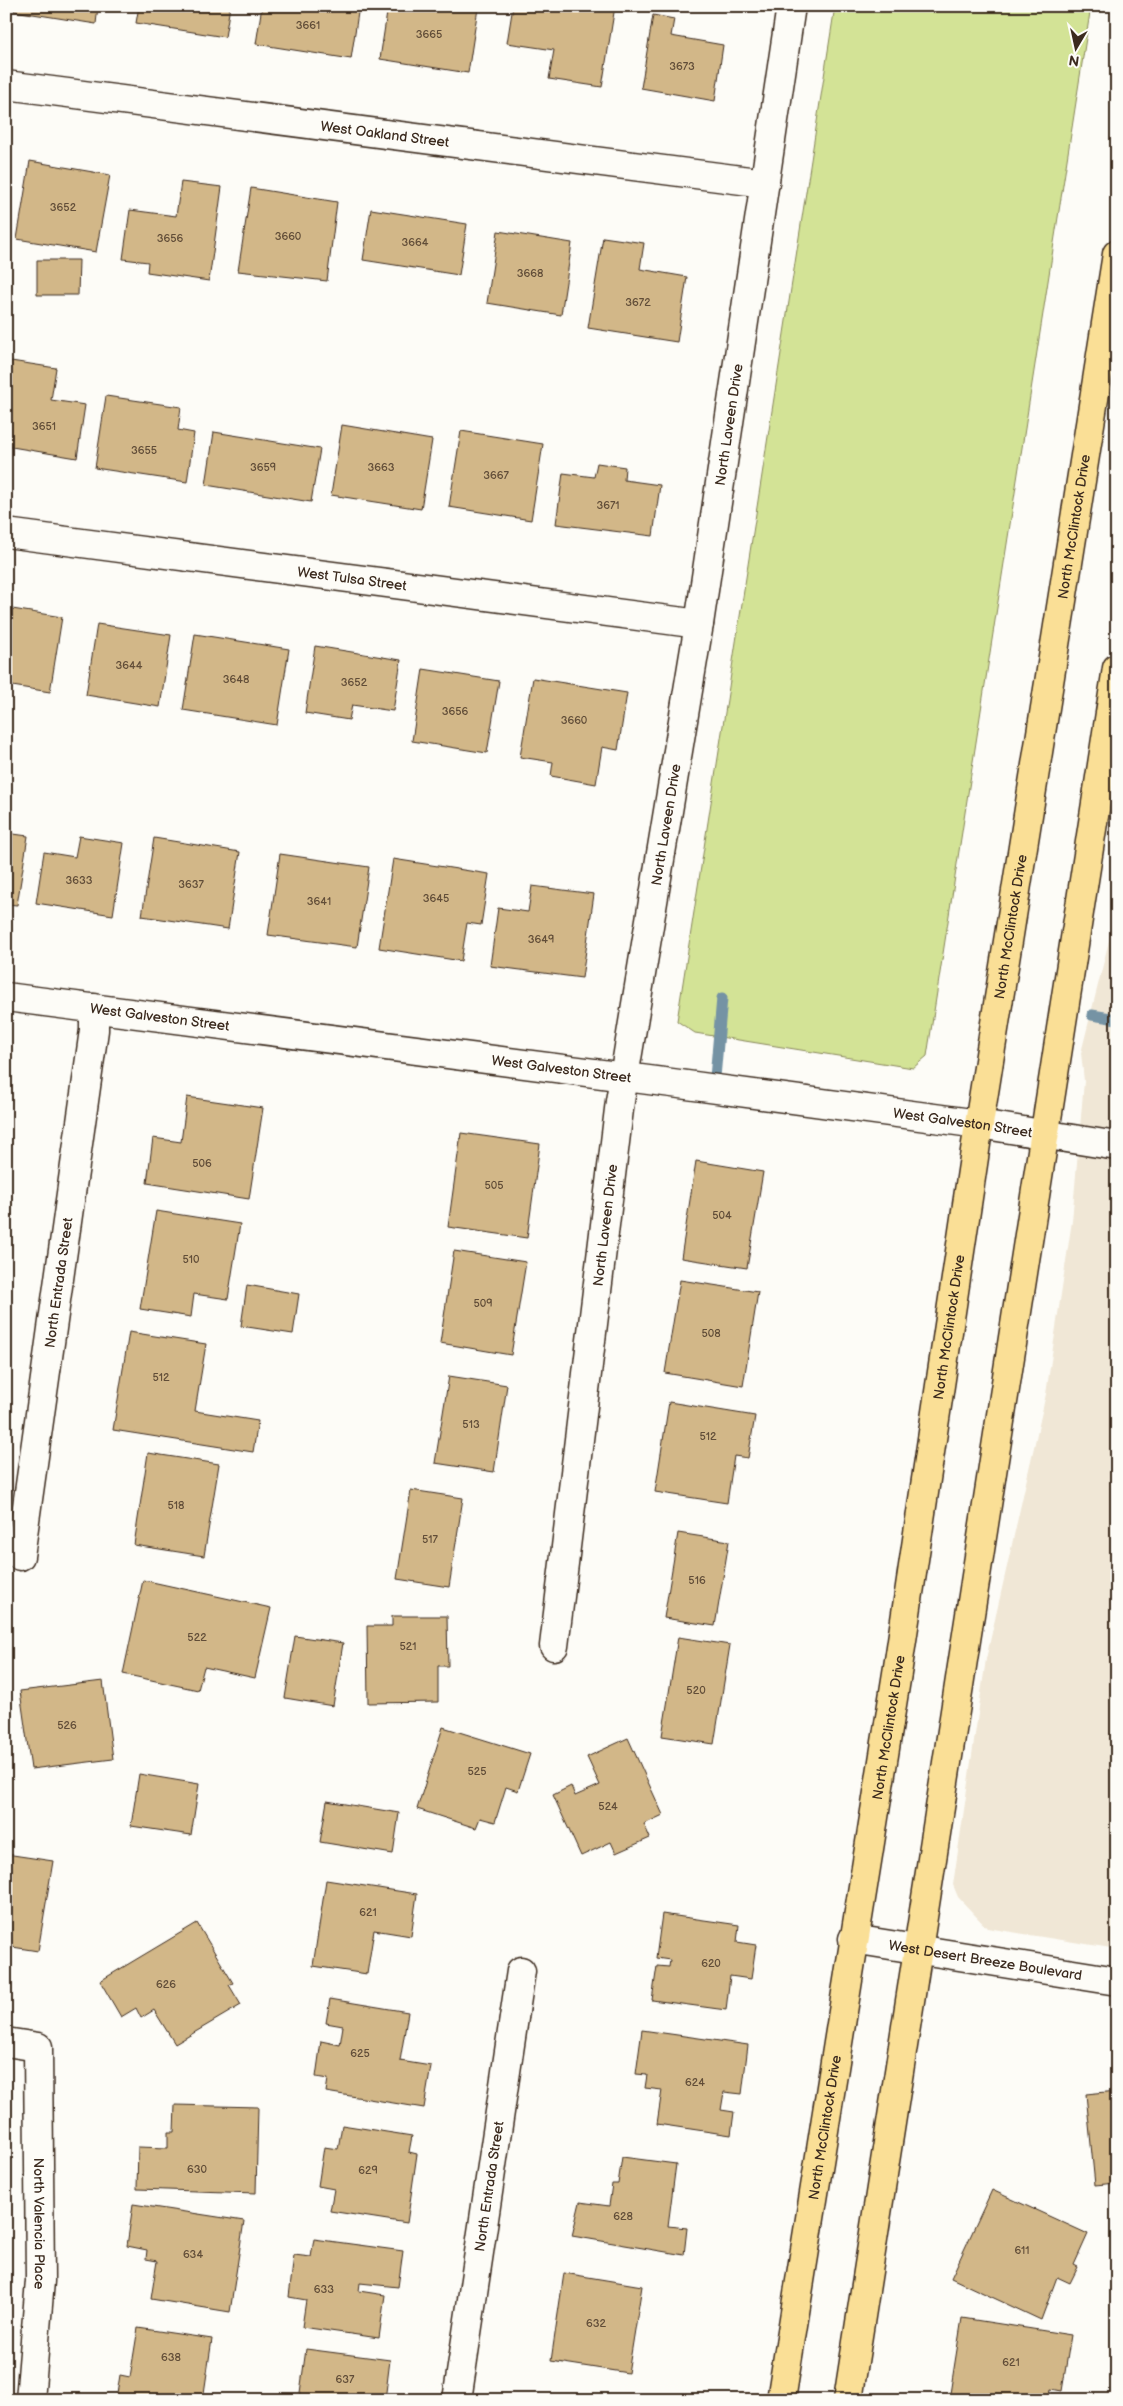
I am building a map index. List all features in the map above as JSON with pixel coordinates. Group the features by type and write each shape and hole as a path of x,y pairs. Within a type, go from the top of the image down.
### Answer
{"main road":[{"name":"North McClintock Drive","path":"781,2400 853,1939 898,1667 979,1124 1117,254"},
{"path":"848,2400 921,1950 1043,1135 1117,668"}],"street":[{"name":"North Laveen Drive","path":"554,1646 625,1076 698,624 791,6"},
{"name":"West Oakland Street","path":"6,85 765,183"},
{"name":"West Tulsa Street","path":"6,533 698,624"},
{"name":"West Galveston Street","path":"6,997 625,1076 979,1124 1117,1146"},
{"name":"North Entrada Street","path":"20,1556 94,1030 94,1008"},
{"name":"West Desert Breeze Boulevard","path":"853,1939 1117,1981"},
{"name":"North Entrada Street","path":"457,2400 521,1971"},
{"name":"North Valencia Place","path":"6,2042 38,2047 40,2281 38,2324 30,2400"}],"shaded area":[{"path":"1117,909 1117,1949 987,1928 958,1897 953,1885 986,1659 1046,1394 1072,1221 1084,1081 1081,1053"}],"green space":[{"path":"835,6 1091,6 927,1056 913,1068 695,1033 677,1021"}],"building":[{"path":"14,6 98,6 96,24 14,11"},
{"path":"139,6 230,6 225,37 136,23"},
{"path":"262,6 359,6 351,59 256,44"},
{"path":"388,6 478,8 468,73 380,59"},
{"path":"513,6 615,6 602,87 549,79 554,50 507,43"},
{"path":"653,15 674,19 671,36 723,45 715,101 641,88"},
{"path":"30,161 110,175 96,252 17,239"},
{"path":"181,182 222,187 209,281 147,272 148,262 123,259 130,210 176,216"},
{"path":"251,188 337,202 327,281 238,271"},
{"path":"371,209 467,224 459,275 363,260"},
{"path":"498,231 572,243 561,315 487,303"},
{"path":"603,237 644,243 640,269 687,277 677,342 588,328"},
{"path":"37,260 79,260 78,295 37,295"},
{"path":"11,361 56,368 51,400 85,405 77,458 6,446 6,390"},
{"path":"106,396 181,407 178,430 194,433 187,482 95,468"},
{"path":"342,425 432,440 421,509 331,495"},
{"path":"461,431 543,444 531,520 449,507"},
{"path":"214,432 320,449 311,502 206,485"},
{"path":"597,463 625,467 624,480 660,485 653,536 556,524 563,473 594,477"},
{"path":"6,608 62,617 50,692 6,685"},
{"path":"97,624 171,635 160,707 86,695"},
{"path":"195,634 289,649 277,725 183,710"},
{"path":"315,646 401,660 393,711 352,705 349,720 305,713"},
{"path":"423,669 499,681 487,753 412,741"},
{"path":"533,678 627,693 618,750 602,747 596,784 551,776 553,762 520,757"},
{"path":"6,833 28,836 17,905 6,904"},
{"path":"79,836 124,843 113,915 36,903 44,852 75,857"},
{"path":"154,838 240,852 228,929 142,916"},
{"path":"280,854 369,867 357,947 268,935"},
{"path":"393,859 489,874 481,925 467,923 461,961 379,948"},
{"path":"532,886 594,894 582,978 490,966 498,908 528,912"},
{"path":"187,1097 263,1108 249,1199 147,1183 153,1138 181,1142"},
{"path":"461,1133 540,1144 527,1238 448,1227"},
{"path":"696,1161 763,1172 747,1268 681,1258"},
{"path":"156,1211 240,1224 228,1299 194,1294 191,1317 140,1309"},
{"path":"454,1251 526,1262 511,1355 440,1343"},
{"path":"680,1280 758,1292 743,1386 665,1373"},
{"path":"247,1285 299,1294 293,1334 241,1326"},
{"path":"129,1332 206,1344 195,1411 258,1421 253,1452 113,1430"},
{"path":"449,1376 507,1385 494,1472 435,1463"},
{"path":"669,1402 755,1416 748,1458 734,1456 727,1503 655,1492"},
{"path":"148,1453 219,1464 204,1556 134,1545"},
{"path":"411,1490 463,1498 449,1587 397,1579"},
{"path":"678,1533 729,1541 715,1626 664,1618"},
{"path":"143,1580 271,1608 255,1678 204,1667 198,1690 123,1674"},
{"path":"392,1616 447,1616 448,1666 438,1666 438,1702 368,1703 367,1626 392,1626"},
{"path":"295,1636 343,1643 333,1706 285,1698"},
{"path":"678,1637 730,1645 714,1744 662,1736"},
{"path":"103,1681 113,1759 31,1769 20,1691"},
{"path":"443,1727 530,1754 518,1791 506,1787 495,1822 480,1818 476,1828 417,1809"},
{"path":"628,1738 663,1815 644,1824 650,1838 616,1853 611,1842 581,1856 553,1795 571,1786 575,1796 600,1785 587,1757"},
{"path":"139,1774 199,1784 191,1835 131,1826"},
{"path":"327,1801 399,1813 393,1854 320,1842"},
{"path":"6,1854 53,1861 38,1951 6,1946"},
{"path":"326,1880 417,1894 411,1936 374,1930 367,1974 313,1966"},
{"path":"662,1914 739,1925 737,1942 756,1945 751,1979 730,1976 726,2010 652,2000 657,1966 669,1967 670,1960 656,1958"},
{"path":"197,1923 233,1983 229,1985 241,2005 175,2044 154,2010 141,2018 136,2008 121,2017 100,1981"},
{"path":"330,1999 408,2012 400,2061 431,2066 424,2108 326,2092 328,2079 316,2077 321,2041 340,2045 343,2026 326,2023"},
{"path":"642,2030 748,2045 742,2094 724,2092 721,2110 734,2112 731,2135 657,2124 662,2090 645,2088 647,2075 636,2074"},
{"path":"1117,2091 1117,2183 1095,2185 1086,2094"},
{"path":"175,2105 258,2107 256,2193 137,2189 138,2147 168,2148 168,2132 174,2132"},
{"path":"342,2125 412,2136 409,2152 417,2154 407,2223 330,2211 334,2189 318,2186 324,2147 338,2149"},
{"path":"622,2157 676,2164 668,2226 687,2228 684,2255 572,2236 580,2202 609,2206 612,2184 618,2184"},
{"path":"992,2190 1088,2234 1074,2265 1078,2267 1070,2283 1057,2277 1041,2320 951,2278"},
{"path":"133,2204 244,2221 230,2312 151,2299 157,2261 146,2259 147,2250 127,2246"},
{"path":"314,2239 403,2251 398,2287 360,2283 359,2291 385,2295 379,2338 302,2327 306,2300 289,2297 294,2255 311,2257"},
{"path":"564,2273 642,2286 628,2373 551,2361"},
{"path":"962,2318 1071,2335 1062,2391 1051,2389 1049,2400 949,2400"},
{"path":"138,2328 212,2339 203,2400 116,2400 120,2375 130,2377"},
{"path":"306,2349 390,2360 385,2400 371,2398 370,2400 299,2400"}],"waterway":[{"path":"714,1089 722,998"},
{"path":"1092,1015 1117,1019"}]}
